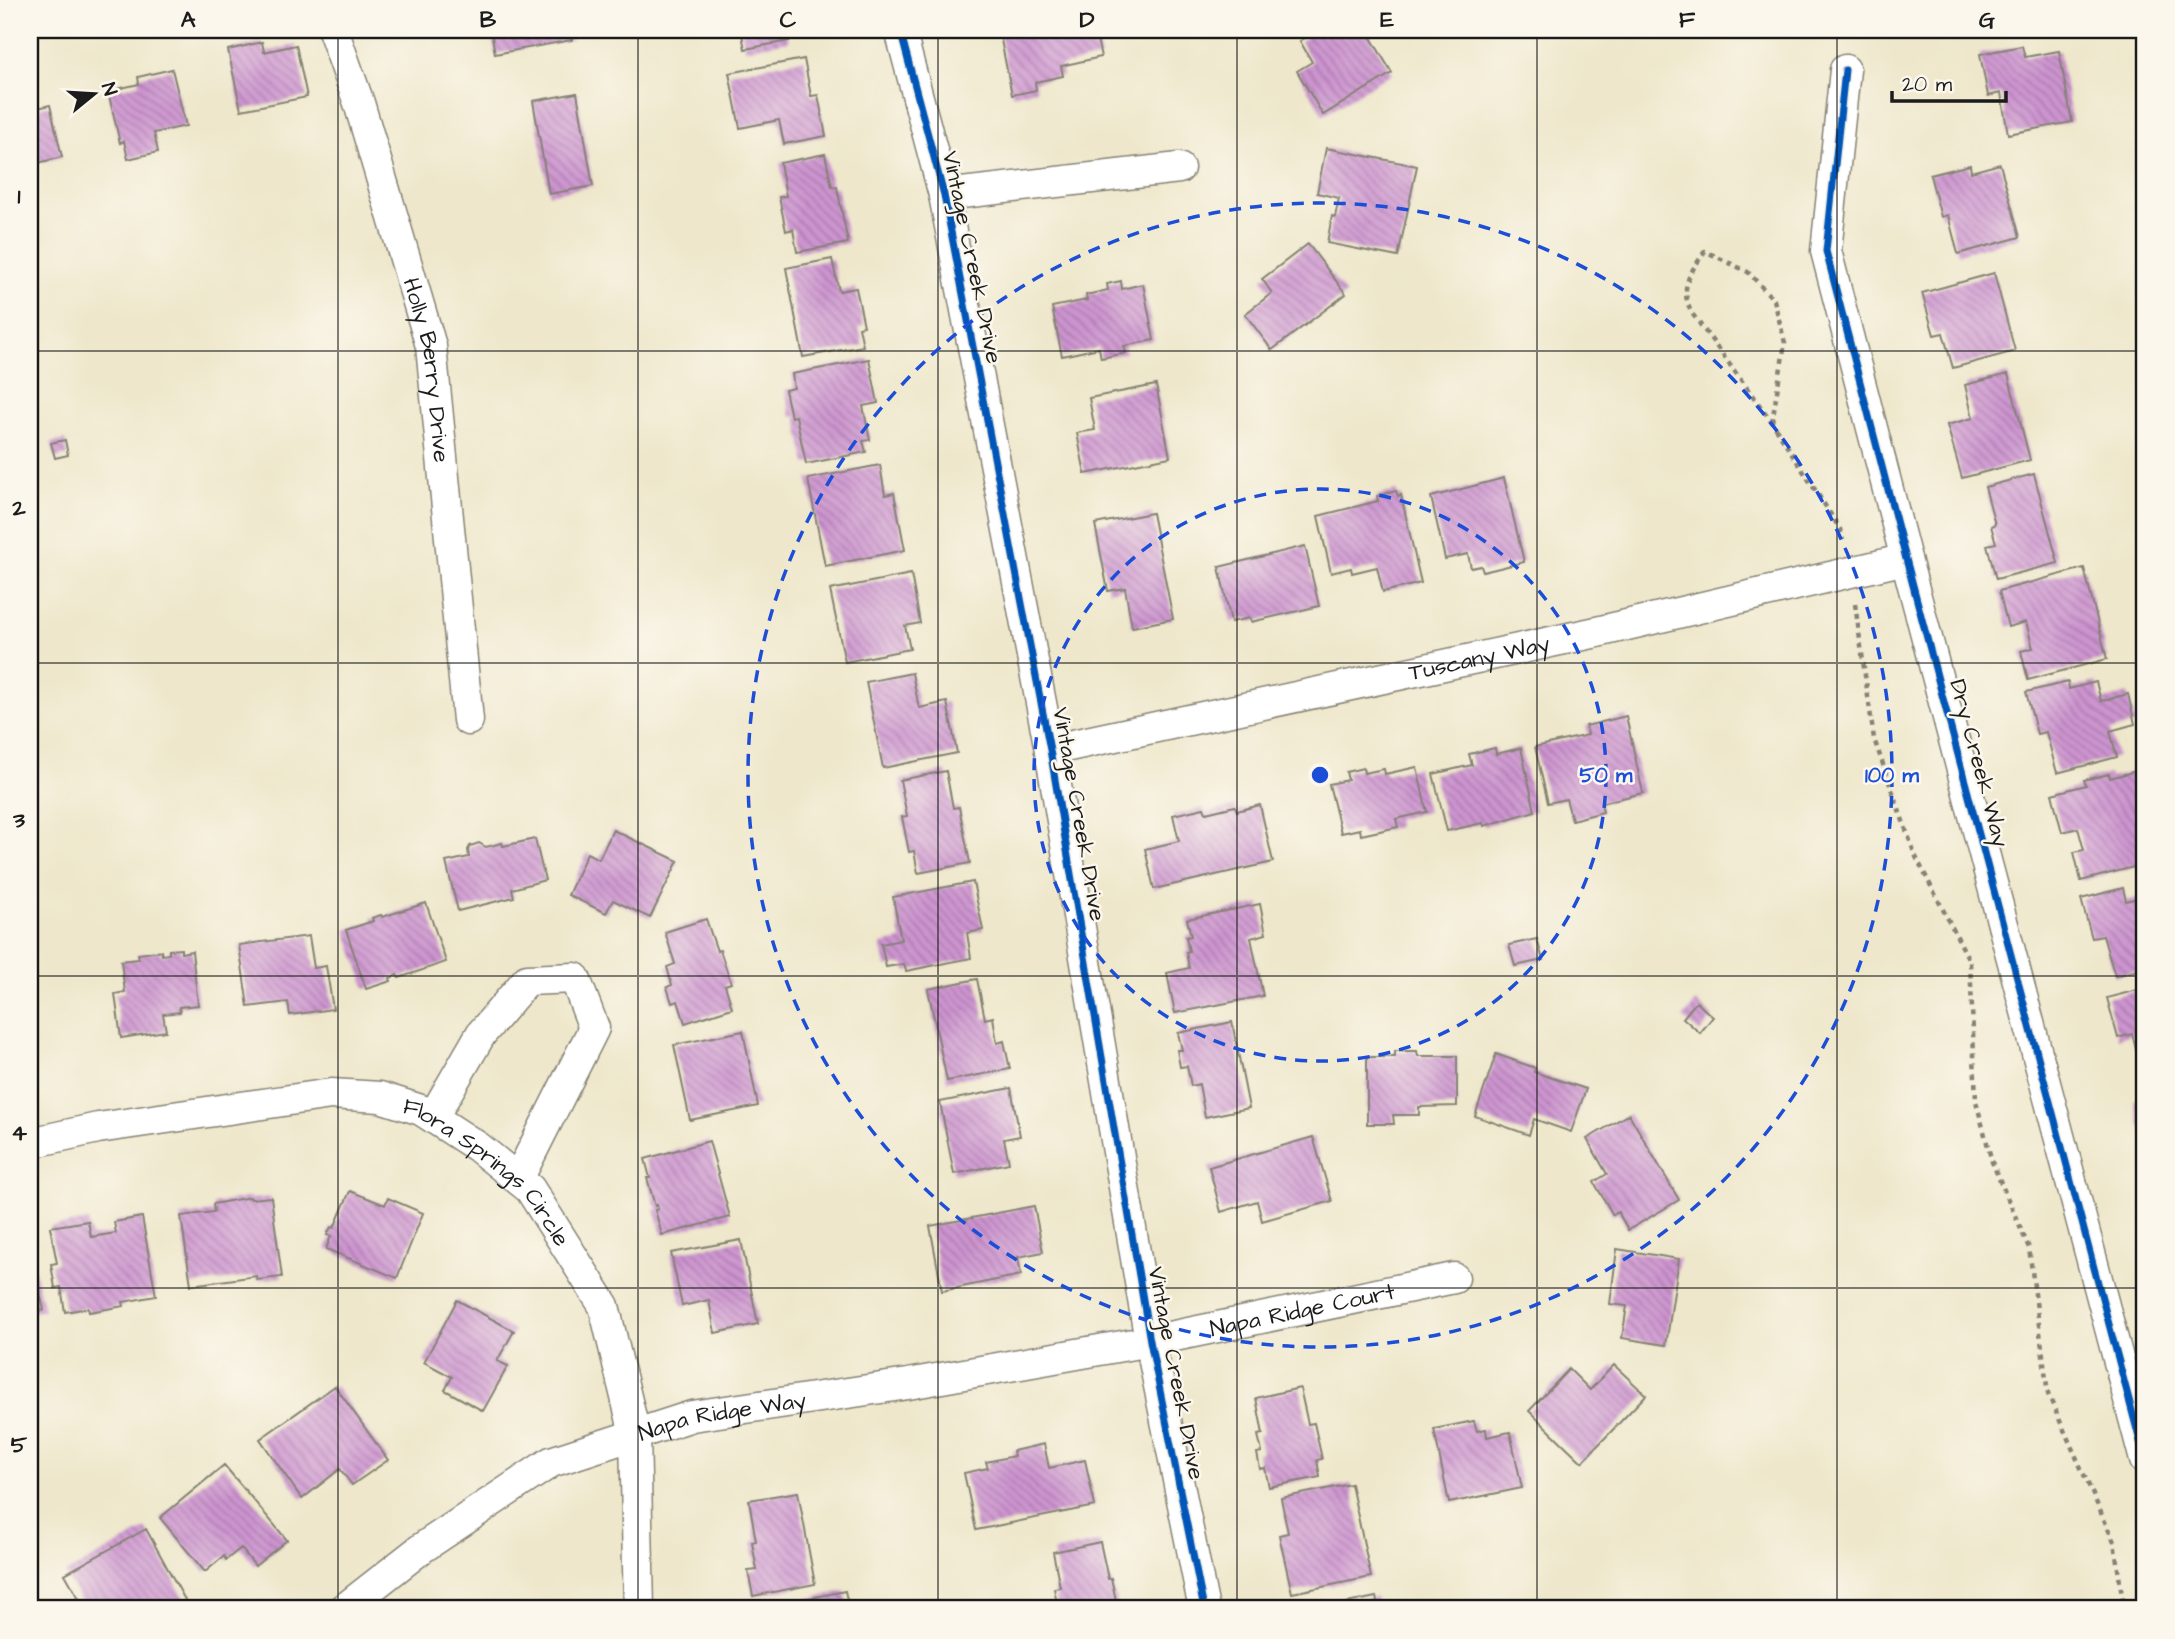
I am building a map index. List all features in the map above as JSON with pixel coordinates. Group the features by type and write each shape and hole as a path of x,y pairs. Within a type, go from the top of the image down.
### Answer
{"street":[{"name":"Holly Berry Drive","path":"333,30 359,103 431,346 468,720"},
{"name":"Vintage Creek Drive","path":"900,30 944,195 1051,750 1150,1341 1204,1609"},
{"name":"Dry Creek Way","path":"1845,70 1826,251 2145,1460"},
{"path":"944,195 1179,168"},
{"name":"Tuscany Way","path":"1051,750 1597,632 1906,559"},
{"path":"433,1117 481,1034 527,980 575,978 594,1028 518,1179"},
{"name":"Flora Springs Circle","path":"30,1143 98,1128 331,1094 380,1097 421,1110 478,1147 530,1189 604,1306 635,1434 639,1609"},
{"name":"Napa Ridge Court","path":"1150,1341 1454,1278"},
{"name":"Napa Ridge Way","path":"344,1609 422,1548 551,1462 635,1434 692,1416 908,1384 1150,1341"}],"path":[{"path":"1772,422 1786,343 1774,300 1748,272 1705,251 1687,280 1685,298 1691,312 1772,422 1840,529 1874,739 1915,855 1970,962 1976,1101 1992,1162 2029,1248 2048,1395 2114,1542 2124,1609"}],"building":[{"path":"491,30 571,30 572,40 495,54"},
{"path":"741,30 787,30 789,41 745,49"},
{"path":"999,30 1095,30 1101,57 1061,66 1063,76 1035,82 1036,90 1012,95"},
{"path":"1318,30 1373,30 1375,33 1370,36 1392,73 1323,115 1297,71 1312,62 1300,41"},
{"path":"262,42 264,52 296,45 307,97 241,110 228,50"},
{"path":"2022,46 2025,57 2059,51 2072,122 2008,134 2001,93 1988,96 1980,54"},
{"path":"804,59 811,96 818,95 826,136 784,144 779,120 740,128 729,73"},
{"path":"172,69 186,126 154,133 158,152 128,159 124,141 120,143 108,91 139,84 138,77"},
{"path":"577,93 593,186 549,194 533,101"},
{"path":"50,105 62,157 30,165 30,110"},
{"path":"1326,148 1417,166 1398,257 1327,243 1332,216 1335,217 1339,198 1317,193"},
{"path":"825,154 832,187 837,187 848,243 797,252 793,229 786,231 779,197 786,196 780,163"},
{"path":"2000,164 2020,237 1958,254 1948,215 1941,217 1930,175 1970,165 1971,172"},
{"path":"1308,244 1346,294 1272,350 1245,314 1272,293 1262,279"},
{"path":"832,259 839,291 856,288 864,326 859,327 863,346 803,357 786,268"},
{"path":"1994,273 2015,351 1953,368 1943,333 1934,335 1922,293"},
{"path":"1121,281 1122,289 1143,284 1154,340 1124,346 1126,353 1101,358 1099,348 1062,356 1052,307 1087,300 1086,295 1108,290 1107,284"},
{"path":"869,359 878,403 863,406 870,440 863,441 866,452 806,464 796,416 791,417 785,390 794,388 792,374"},
{"path":"2008,374 2030,460 1962,478 1947,425 1973,418 1965,385"},
{"path":"1156,385 1170,457 1085,474 1077,433 1095,430 1089,398"},
{"path":"65,440 68,455 55,458 51,443"},
{"path":"880,465 885,495 894,493 905,550 825,566 808,479"},
{"path":"2034,474 2058,563 1996,579 1987,545 1996,543 1991,526 1995,524 1985,487"},
{"path":"1504,478 1524,562 1483,572 1481,566 1471,568 1468,554 1445,559 1431,497"},
{"path":"1396,491 1398,496 1401,495 1421,583 1383,592 1377,567 1352,573 1351,568 1331,573 1318,516 1378,501 1377,496"},
{"path":"1152,513 1173,619 1132,627 1125,588 1108,591 1095,524"},
{"path":"1305,546 1319,606 1251,622 1250,618 1231,622 1219,567"},
{"path":"2084,568 2107,659 2028,680 2021,651 2033,648 2026,622 2008,627 1999,591"},
{"path":"911,574 920,623 905,626 910,649 845,662 830,590"},
{"path":"912,673 919,708 947,702 957,753 883,768 866,682"},
{"path":"2068,682 2069,689 2096,682 2101,701 2128,694 2135,724 2110,731 2117,757 2057,773 2046,732 2037,734 2026,692"},
{"path":"1626,716 1643,793 1601,803 1603,812 1572,820 1566,799 1548,803 1535,747 1588,735 1586,726"},
{"path":"1495,748 1496,754 1521,748 1535,811 1484,826 1483,823 1447,831 1433,774 1472,765 1469,754"},
{"path":"1417,767 1427,812 1396,819 1398,827 1361,835 1360,829 1341,833 1329,784 1348,780 1346,772 1363,768 1364,773 1384,769 1385,774"},
{"path":"2140,770 2145,791 2145,864 2081,881 2074,852 2084,850 2078,828 2062,832 2052,794 2086,785 2084,780 2109,774 2110,778"},
{"path":"946,771 953,808 959,807 970,863 918,873 914,851 909,852 902,817 907,816 900,780"},
{"path":"1260,805 1273,862 1154,889 1145,849 1179,841 1173,815 1204,808 1206,813 1235,806 1237,811"},
{"path":"613,830 678,861 650,918 613,900 606,913 568,895 587,853 599,859"},
{"path":"535,839 545,880 512,889 514,897 458,911 446,862 469,857 470,846 479,843 486,847 502,843 503,846"},
{"path":"973,882 983,930 967,933 971,958 906,971 904,964 886,967 881,944 901,940 893,897"},
{"path":"2123,888 2126,901 2145,896 2145,971 2139,973 2138,970 2115,976 2103,936 2092,938 2081,899"},
{"path":"426,903 446,962 399,978 397,975 390,978 391,981 366,989 346,930 373,921 372,918"},
{"path":"1260,904 1266,934 1251,938 1263,996 1175,1013 1167,973 1189,968 1186,937 1191,936 1187,919"},
{"path":"706,919 731,983 725,985 732,1008 685,1023 678,1001 672,1003 667,987 672,985 667,967 675,964 665,932"},
{"path":"309,936 314,968 326,966 333,1009 290,1015 288,1002 248,1007 239,945"},
{"path":"1537,939 1543,960 1515,966 1509,945"},
{"path":"181,949 181,953 192,951 198,1005 179,1007 180,1012 163,1014 166,1031 121,1038 115,994 125,992 121,961 139,959 138,954 161,951 162,955 169,954 169,950"},
{"path":"977,979 985,1019 993,1017 997,1043 1004,1041 1010,1069 947,1081 928,989"},
{"path":"2145,988 2145,1051 2137,1053 2132,1034 2118,1038 2107,998"},
{"path":"1696,1002 1713,1017 1700,1033 1683,1018"},
{"path":"1232,1022 1249,1108 1205,1117 1199,1084 1191,1086 1187,1066 1180,1067 1177,1050 1182,1050 1178,1033"},
{"path":"743,1031 758,1106 690,1120 674,1045"},
{"path":"1395,1051 1417,1051 1418,1056 1457,1056 1457,1106 1419,1107 1419,1115 1393,1115 1394,1124 1367,1124 1367,1057 1395,1057"},
{"path":"1496,1054 1535,1068 1534,1072 1586,1089 1571,1132 1534,1119 1529,1135 1475,1116"},
{"path":"1011,1088 1020,1136 1004,1139 1009,1163 954,1174 940,1102"},
{"path":"2145,1097 2145,1139 2144,1140 2134,1100"},
{"path":"1629,1114 1679,1200 1628,1230 1618,1212 1613,1215 1594,1182 1607,1174 1587,1139"},
{"path":"1313,1137 1332,1201 1262,1221 1257,1201 1221,1212 1209,1167"},
{"path":"709,1141 730,1217 662,1235 655,1210 658,1209 657,1205 655,1206 647,1178 650,1178 645,1159"},
{"path":"350,1191 385,1205 388,1198 423,1213 397,1278 326,1249 331,1236 327,1235 331,1227 334,1228"},
{"path":"250,1197 271,1197 282,1277 257,1280 256,1276 191,1285 181,1216 214,1212 213,1204"},
{"path":"1034,1206 1043,1252 1018,1257 1021,1275 942,1291 930,1226"},
{"path":"142,1217 156,1296 123,1302 124,1306 89,1312 88,1308 65,1312 61,1287 55,1288 51,1264 57,1263 50,1227 88,1221 91,1237 116,1233 114,1222"},
{"path":"741,1240 758,1324 715,1333 709,1300 682,1306 671,1253"},
{"path":"1617,1249 1679,1259 1666,1345 1622,1338 1627,1306 1610,1304"},
{"path":"30,1252 44,1310 30,1313"},
{"path":"457,1300 514,1331 497,1361 508,1366 483,1411 445,1390 452,1377 424,1362"},
{"path":"1614,1365 1646,1395 1582,1462 1529,1411 1569,1369 1590,1390"},
{"path":"335,1386 388,1460 352,1485 340,1469 302,1499 260,1439"},
{"path":"1300,1388 1308,1424 1314,1423 1322,1459 1317,1460 1320,1477 1269,1487 1265,1468 1260,1469 1257,1453 1262,1452 1258,1435 1263,1434 1256,1398"},
{"path":"1474,1421 1477,1431 1486,1429 1487,1437 1510,1432 1522,1488 1449,1503 1434,1429"},
{"path":"1044,1444 1049,1468 1085,1460 1095,1506 976,1530 964,1473 988,1468 986,1462 1014,1456 1013,1451"},
{"path":"224,1465 287,1540 255,1566 241,1548 226,1560 224,1556 205,1572 160,1518"},
{"path":"1351,1484 1371,1577 1292,1593 1279,1535 1288,1533 1281,1498"},
{"path":"798,1492 815,1584 753,1596 748,1571 757,1570 752,1542 756,1541 749,1500"},
{"path":"146,1529 190,1609 85,1609 65,1574"},
{"path":"1100,1542 1118,1609 1058,1609 1054,1588 1060,1587 1053,1552"},
{"path":"845,1591 849,1609 782,1609 781,1604"},
{"path":"1376,1597 1379,1609 1323,1609 1323,1608"}],"cycle path":[{"path":"900,30 944,195 1050,750 1150,1341 1204,1609"},
{"path":"1845,70 1826,251 2145,1460"}]}
